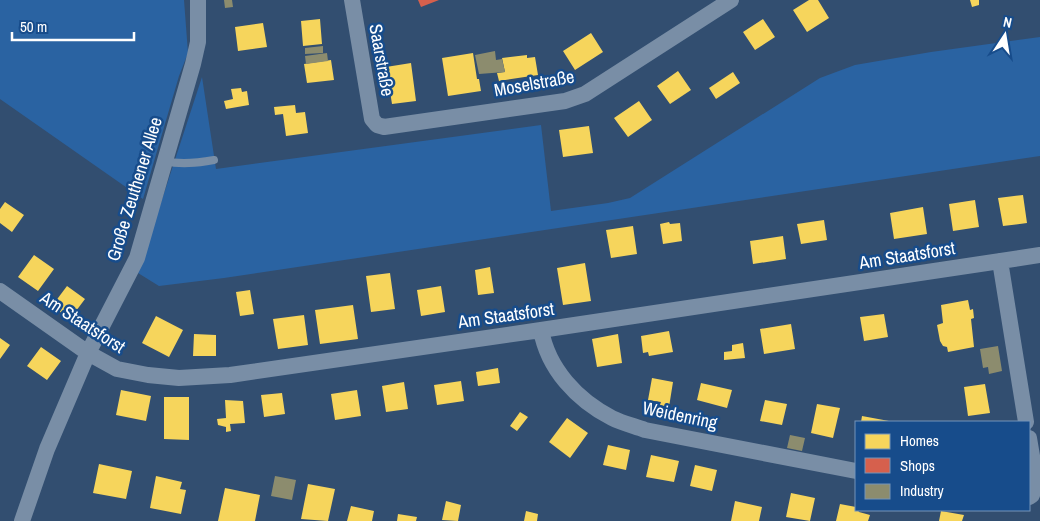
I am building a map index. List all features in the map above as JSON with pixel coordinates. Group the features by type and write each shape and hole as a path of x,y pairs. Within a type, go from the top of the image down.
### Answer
{"street":[{"name":"Große Zeuthener Allee","path":"22,521 47,449 88,354 137,258 198,42 198,0"},
{"name":"Saarstraße","path":"352,0 372,119 377,125"},
{"name":"Moselstraße","path":"377,125 384,126 565,101 585,94 731,0"},
{"name":"Am Staatsforst","path":"0,291 88,354 117,369 179,378 230,374 541,330 1040,255"},
{"path":"1000,261 1026,421"},
{"name":"Weidenring","path":"541,330 544,347 564,379 585,401 612,419 645,430 855,471"},
{"path":"1030,444 1036,480 1030,496"}],"lane":[{"path":"165,162 184,163 214,160"}],"shaded area":[{"path":"0,0 184,0 188,53 179,76 143,199 0,99"},
{"path":"1040,37 1040,156 224,278 159,286 138,273 202,77 216,169 541,125 551,211 630,198 820,78 855,65"}],"building: Homes":[{"path":"809,0 818,0 829,18 807,32 793,10"},
{"path":"970,0 979,0 979,5 972,7"},
{"path":"320,19 322,44 303,46 301,21"},
{"path":"763,19 775,37 755,50 743,32"},
{"path":"263,23 267,47 238,51 235,27"},
{"path":"591,33 603,52 575,70 563,51"},
{"path":"473,53 481,91 448,96 442,58"},
{"path":"527,55 527,58 535,57 538,75 499,81 497,73 505,72 502,58"},
{"path":"331,60 334,80 307,83 304,64"},
{"path":"411,63 416,101 392,104 386,67"},
{"path":"678,71 691,90 670,104 657,86"},
{"path":"733,72 740,83 716,99 709,88"},
{"path":"241,88 242,92 247,91 249,105 226,109 224,101 233,99 231,89"},
{"path":"639,101 652,120 628,137 614,118"},
{"path":"295,105 296,113 305,112 308,133 286,136 283,114 275,115 274,107"},
{"path":"589,126 593,153 563,157 559,130"},
{"path":"1023,195 1027,223 1003,226 998,198"},
{"path":"975,200 979,227 953,231 949,204"},
{"path":"5,202 24,215 12,232 0,223 0,209"},
{"path":"923,207 927,234 894,239 890,213"},
{"path":"824,220 827,240 801,244 797,224"},
{"path":"669,222 670,224 680,223 682,241 663,244 660,224"},
{"path":"633,226 637,254 611,258 606,230"},
{"path":"783,236 786,259 753,264 750,241"},
{"path":"34,255 54,269 38,291 18,277"},
{"path":"585,263 591,301 563,305 557,268"},
{"path":"490,267 494,293 478,295 475,270"},
{"path":"390,273 395,309 371,312 366,276"},
{"path":"67,286 85,299 70,319 52,306"},
{"path":"441,286 445,312 421,316 417,290"},
{"path":"250,290 254,314 240,316 236,292"},
{"path":"968,300 970,310 973,309 974,318 971,319 974,347 948,352 947,347 943,346 940,341 937,325 943,323 941,305"},
{"path":"353,305 358,339 320,344 315,310"},
{"path":"884,314 888,337 864,341 860,317"},
{"path":"304,315 308,345 278,349 273,319"},
{"path":"156,316 183,330 169,357 142,343"},
{"path":"791,324 795,349 764,354 760,329"},
{"path":"669,331 673,352 649,356 648,352 643,353 641,336"},
{"path":"194,334 216,335 216,356 193,356"},
{"path":"618,334 622,363 597,367 592,339"},
{"path":"0,338 10,345 0,359"},
{"path":"743,343 745,358 724,360 724,352 732,351 732,345"},
{"path":"41,347 61,361 47,380 27,366"},
{"path":"498,368 500,383 478,386 476,372"},
{"path":"652,378 673,382 669,407 660,405 661,402 648,400"},
{"path":"461,381 464,401 437,405 434,385"},
{"path":"404,382 408,409 386,412 382,386"},
{"path":"701,383 732,390 727,408 697,400"},
{"path":"985,384 990,413 968,416 964,387"},
{"path":"121,390 151,396 146,421 116,415"},
{"path":"357,390 361,416 335,420 331,394"},
{"path":"282,393 285,414 264,417 261,395"},
{"path":"164,397 189,397 189,440 164,439"},
{"path":"225,400 243,401 245,423 230,424 231,431 226,432 226,427 218,425 217,419 226,418"},
{"path":"765,400 787,404 782,425 760,421"},
{"path":"817,404 840,408 833,438 811,433"},
{"path":"520,412 528,417 517,431 510,426"},
{"path":"862,416 889,421 861,421"},
{"path":"567,418 588,433 570,458 549,442"},
{"path":"608,445 630,450 626,470 603,465"},
{"path":"651,455 679,461 674,482 646,477"},
{"path":"99,464 132,471 126,499 93,493"},
{"path":"695,465 717,470 712,491 690,486"},
{"path":"156,476 182,482 180,489 186,490 181,514 150,508"},
{"path":"308,484 335,489 328,521 301,519"},
{"path":"225,488 260,495 255,521 218,521"},
{"path":"791,493 815,498 810,521 786,517"},
{"path":"446,501 461,505 458,521 442,520"},
{"path":"735,501 762,507 759,521 731,521"},
{"path":"840,504 855,507 855,511 870,515 868,521 836,521"},
{"path":"351,506 374,511 372,521 347,521"},
{"path":"526,511 538,514 537,521 524,521"},
{"path":"941,511 964,515 962,521 939,521"},
{"path":"398,514 417,517 416,521 397,521"}],"building: Shops":[{"path":"418,0 439,0 421,7"}],"building: Industry":[{"path":"224,0 232,0 233,7 225,8"},
{"path":"323,46 323,53 305,54 305,48"},
{"path":"495,51 496,60 502,59 505,72 479,74 475,55"},
{"path":"327,53 328,61 306,64 305,56"},
{"path":"998,346 1002,371 989,374 988,367 983,368 980,349"},
{"path":"790,435 805,438 802,451 787,448"},
{"path":"275,476 296,480 292,500 271,496"}]}
